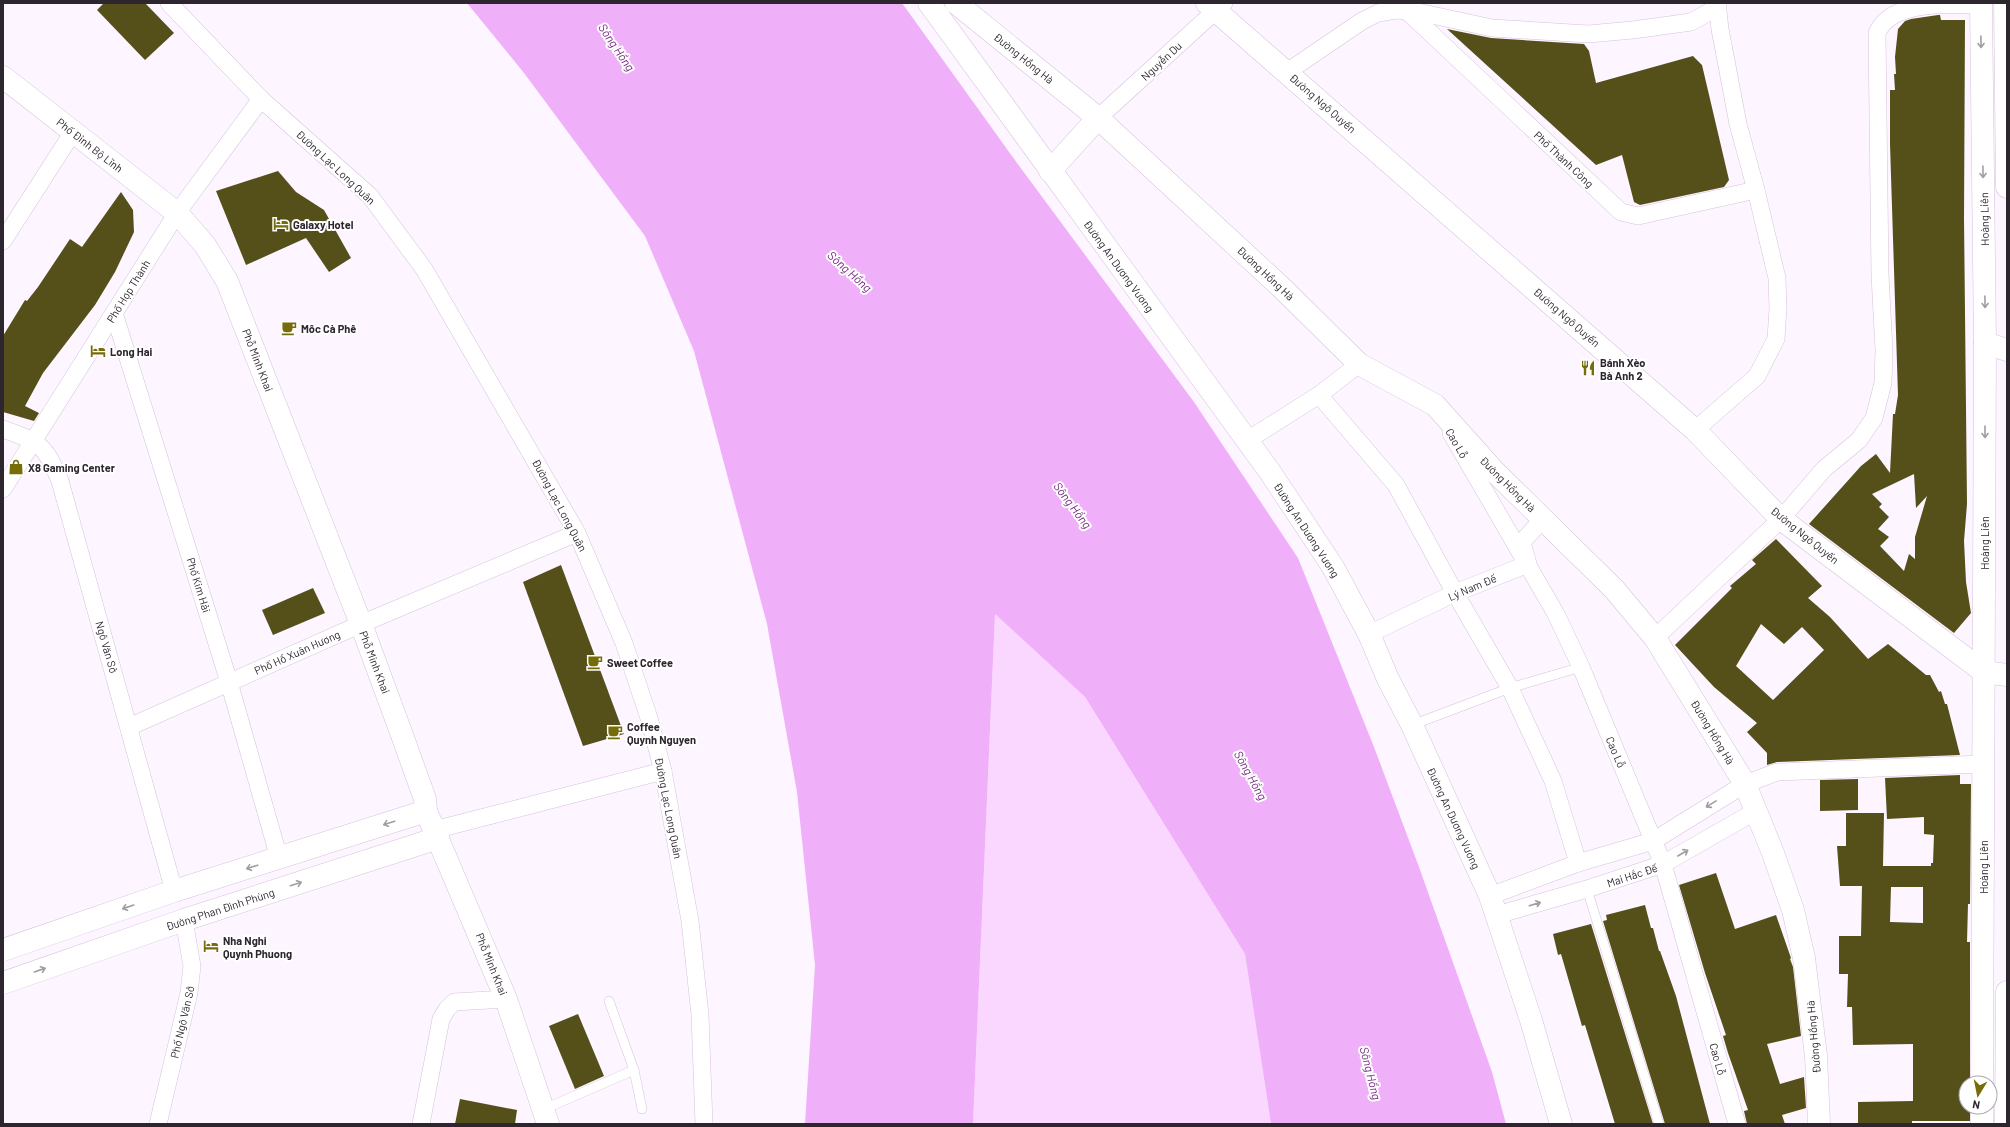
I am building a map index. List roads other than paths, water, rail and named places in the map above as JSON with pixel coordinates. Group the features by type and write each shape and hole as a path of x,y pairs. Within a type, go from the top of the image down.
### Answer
{"street":[{"name":"Đường Lạc Long Quân","path":"169,3 261,99 370,196 424,269 465,337 577,533 624,643 649,718 663,771 690,921 700,1015 704,1090 704,1124"},
{"name":"Đường An Dương Vương","path":"929,3 1270,472 1333,566 1369,634 1388,679 1412,725 1493,905 1531,1020 1561,1124"},
{"name":"Đường Hồng Hà","path":"956,3 1098,118 1283,289 1359,364 1436,405 1494,471 1614,588 1655,638 1745,784 1793,910 1804,958 1816,1056 1819,1124"},
{"path":"2005,3 2007,187"},
{"path":"1655,638 1781,519 1824,469 1859,440 1874,418 1883,383 1884,350 1880,275 1877,33 1879,27 1891,15 1916,5 1981,4"},
{"name":"Hoàng Liên","path":"1981,4 1985,344 1982,1075"},
{"path":"1287,72 1362,21 1378,13 1396,10 1492,28 1588,34 1634,30 1691,22 1718,5 1720,29 1738,124 1756,190 1777,278 1778,308 1776,338 1758,376 1695,430"},
{"name":"Nguyễn Du","path":"1098,118 1215,6"},
{"name":"Đường Ngô Quyến","path":"1215,6 1287,72 1695,430 1781,519 1984,672"},
{"name":"Phố Thành Công","path":"1407,11 1621,212 1638,216 1756,190"},
{"name":"Phố Đinh Bộ Lĩnh","path":"3,77 177,213"},
{"name":"Phố Hợp Thành","path":"3,489 177,213 261,99"},
{"path":"1050,171 1098,118"},
{"path":"3,241 73,132"},
{"name":"Phỗ Minh Khai","path":"177,213 205,245 233,294 361,624 405,742 433,826 506,999 545,1117"},
{"name":"Phố Kim Hải","path":"114,313 229,682 279,858"},
{"path":"1985,344 2007,350"},
{"path":"1246,441 1319,394 1359,364"},
{"path":"1319,394 1396,485 1454,593 1510,688 1553,781 1578,863"},
{"name":"Cao Lỗ","path":"1436,405 1556,614 1581,667 1653,841 1664,864 1737,1124"},
{"name":"Ngô Văn Sở","path":"3,429 33,440 47,453 60,481 174,891"},
{"path":"1528,564 1522,542 1543,519"},
{"name":"Phố Hồ Xuân Hương","path":"129,726 361,624 577,533"},
{"name":"Lý Nam Đế","path":"1369,634 1454,593 1528,564"},
{"path":"1984,672 2007,675"},
{"path":"1493,905 1578,863 1653,841 1745,784 1777,772 1983,764"},
{"path":"3,950 174,891 279,858 433,826 663,771"},
{"name":"Mai Hắc Đế","path":"1493,905 1588,889 1664,864 1756,811"},
{"name":"Đường Phan Đình Phùng","path":"3,983 184,920 433,826"},
{"path":"174,891 184,920"},
{"name":"Phố Ngô Văn Sở","path":"158,1124 192,975 184,920"},
{"path":"2006,1124 2007,992"},
{"path":"421,1124 441,1020 447,1009 454,1002 506,999"}],"lane":[{"path":"1412,725 1510,688 1581,667"},
{"path":"1588,889 1659,1124"},
{"path":"609,1001 634,1070 642,1109"},
{"path":"545,1117 634,1070"}],"water":[{"name":"Sông Hồng","path":"467,3 902,3 1017,163 1194,402 1298,558 1374,747 1419,867 1492,1072 1506,1124 1271,1124 1245,954 1085,697 995,614 973,1124 805,1124 815,965 797,792 767,624 694,351 645,236 524,73"}],"place":[{"name":"Galaxy Hotel","path":"281,224"},
{"name":"Môc Cà Phê","path":"289,328"},
{"name":"Long Hai","path":"98,351"},
{"name":"Bánh Xèo Bà Anh 2","path":"1588,368"},
{"name":"X8 Gaming Center","path":"16,467"},
{"name":"Sweet Coffee","path":"595,662"},
{"name":"Coffee Quynh Nguyen","path":"615,732"},
{"name":"Nha Nghi Quynh Phuong","path":"211,946"}]}
